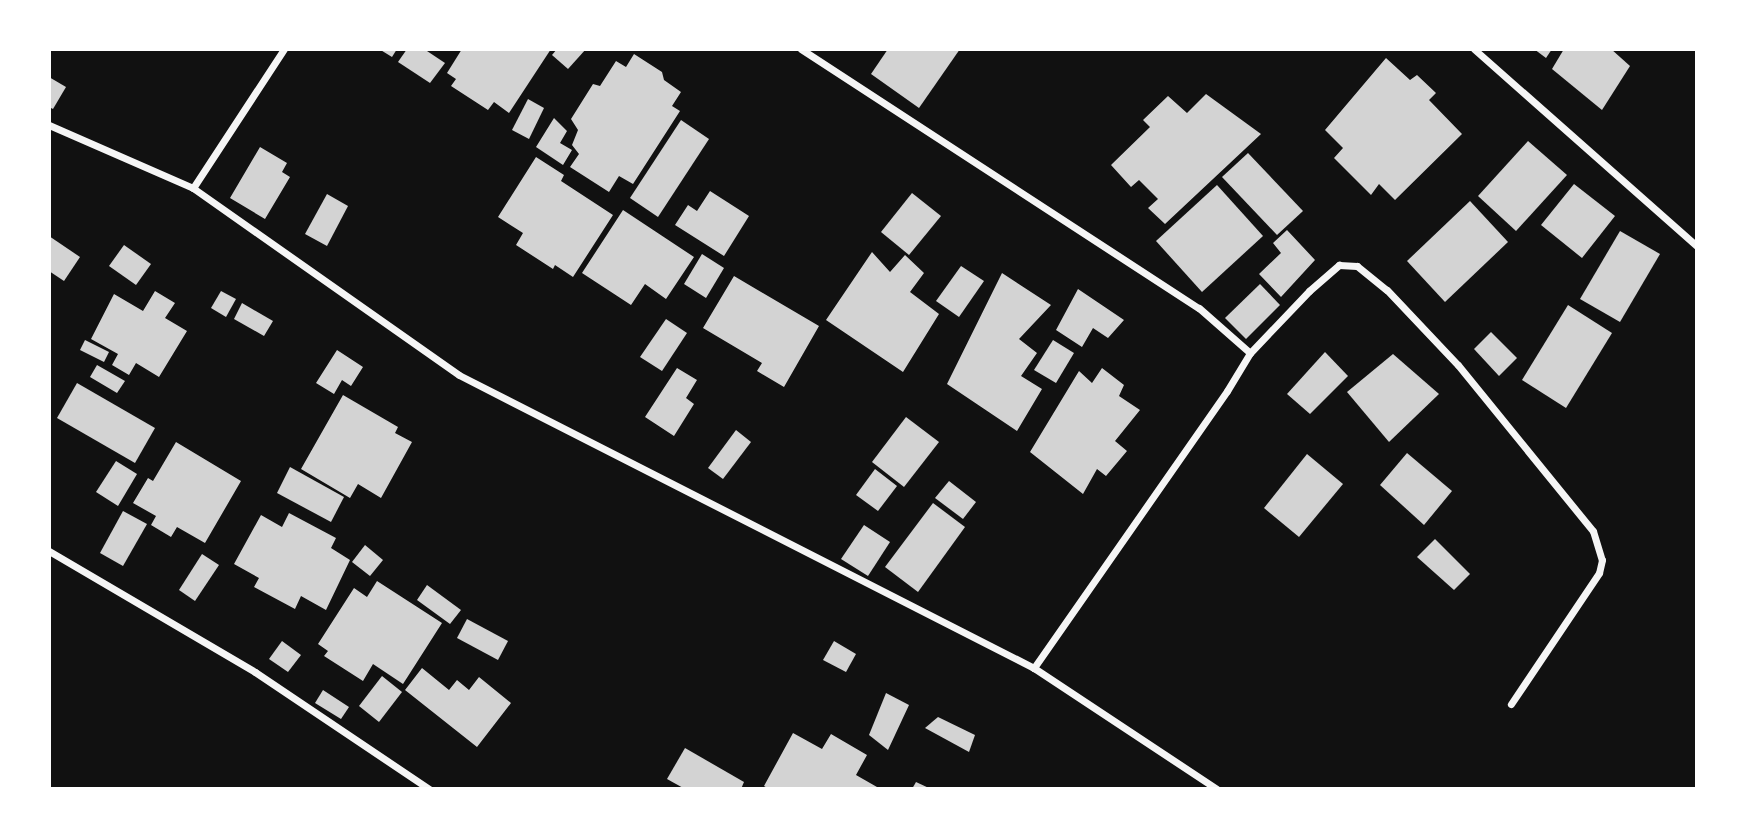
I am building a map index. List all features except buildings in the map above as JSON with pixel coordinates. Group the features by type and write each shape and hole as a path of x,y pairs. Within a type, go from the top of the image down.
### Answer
{"street":[{"path":"193,188 284,49"},
{"path":"802,49 1199,308 1250,352"},
{"path":"1474,49 1697,246"},
{"path":"49,125 193,188 459,375 1034,668 1217,789"},
{"path":"1034,668 1227,391 1250,352 1309,290 1339,265 1357,267 1387,290 1458,365 1593,531 1602,560 1599,573 1511,704"},
{"path":"49,551 256,672 429,789"}]}
